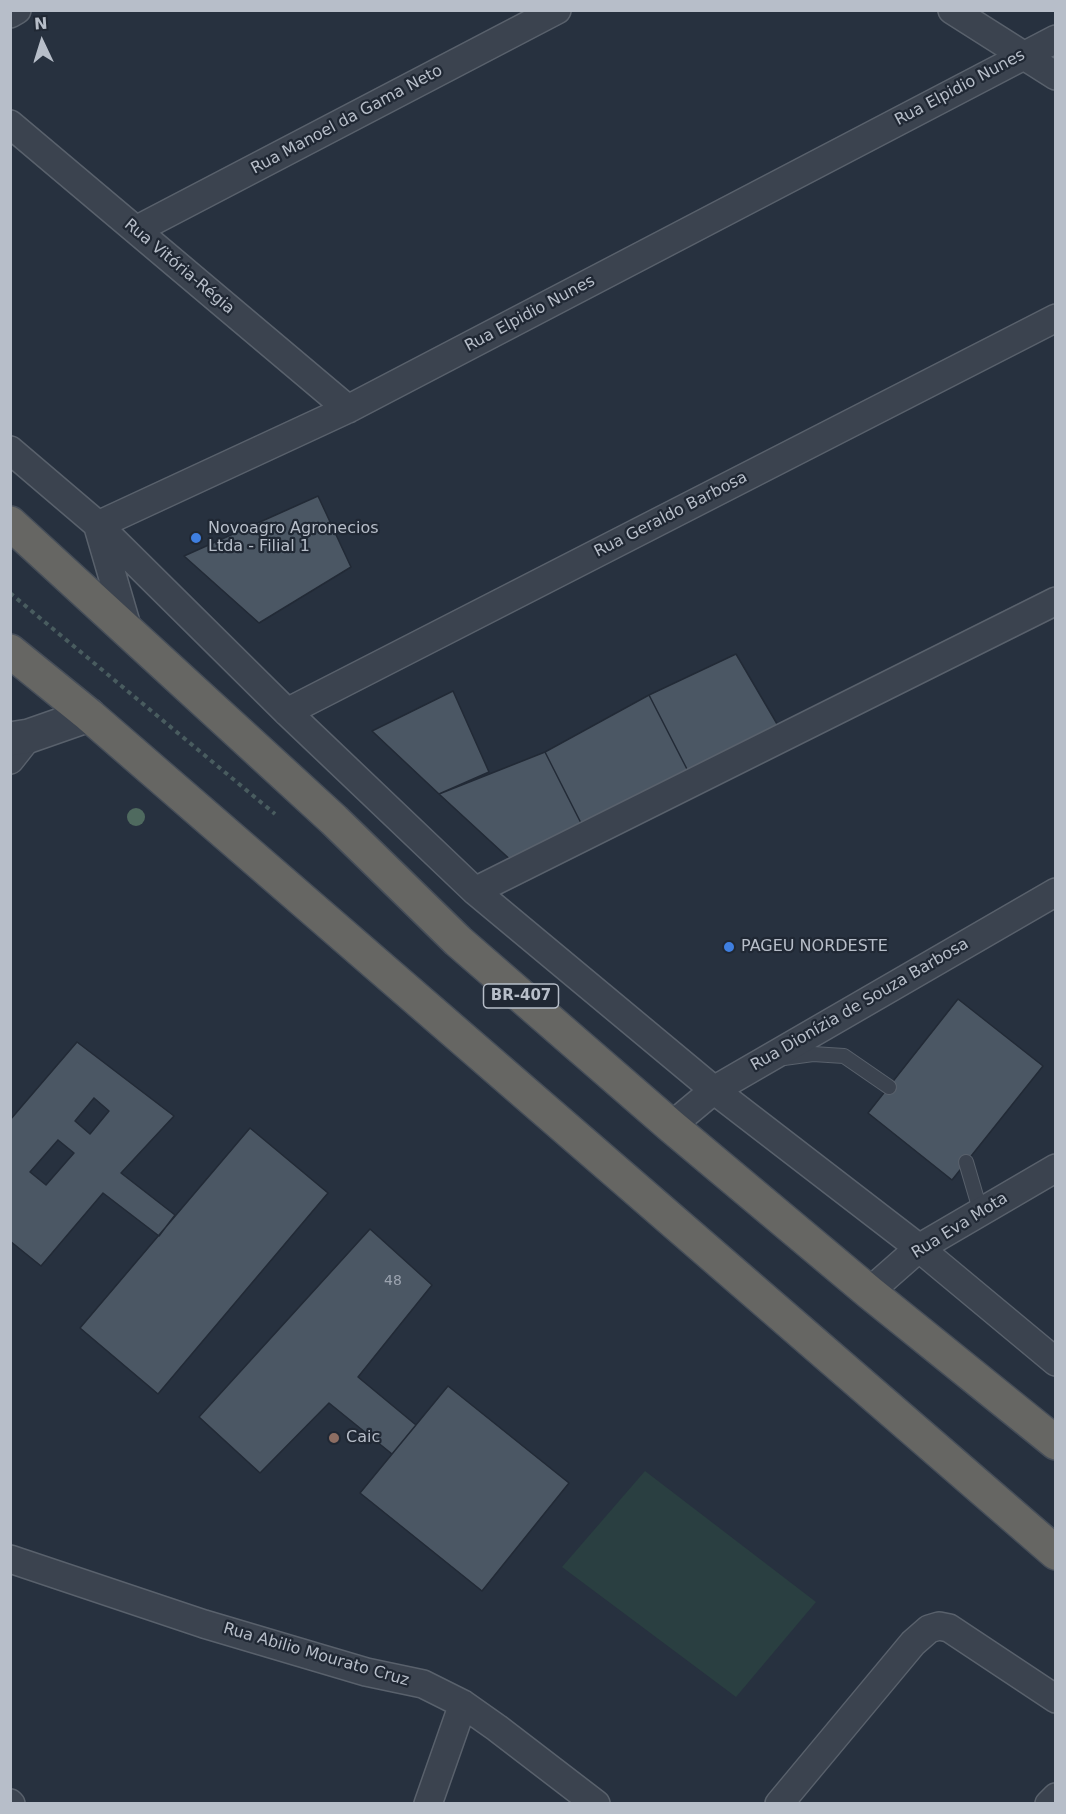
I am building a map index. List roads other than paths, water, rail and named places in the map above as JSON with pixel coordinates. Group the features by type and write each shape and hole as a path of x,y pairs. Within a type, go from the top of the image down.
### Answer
{"highway":[{"name":"BR-407","path":"10,524 334,820 458,941 869,1292 1056,1443"},
{"path":"10,651 89,716 1056,1553"}],"street":[{"path":"10,14 17,10"},
{"name":"Rua Manoel da Gama Neto","path":"136,230 557,10"},
{"path":"952,10 1056,76"},
{"name":"Rua Elpidio Nunes","path":"98,525 348,409 1056,39"},
{"name":"Rua Vitória-Régia","path":"10,124 348,409"},
{"name":"Rua Geraldo Barbosa","path":"287,712 1056,318"},
{"path":"10,450 98,525 287,712 475,891 714,1090 919,1248 1056,1362"},
{"path":"98,525 129,633"},
{"path":"475,891 1056,601"},
{"path":"17,745 89,716"},
{"name":"Rua Dionízia de Souza Barbosa","path":"672,1126 714,1090 1056,892"},
{"name":"Rua Eva Mota","path":"869,1292 919,1248 1056,1168"},
{"name":"Rua Abilio Mourato Cruz","path":"10,1559 204,1624 366,1672 423,1684 463,1704 529,1750 596,1803"},
{"path":"779,1803 913,1643 929,1629 939,1626 950,1628 1056,1699"},
{"path":"428,1803 463,1704"},
{"path":"1049,1803 1056,1797"}],"lane":[{"path":"765,1060 813,1054 844,1056 889,1087"},
{"path":"966,1162 981,1213"}],"place":[{"name":"Novoagro Agronecios Ltda - Filial 1","path":"196,538"},
{"name":"PAGEU NORDESTE","path":"729,947"},
{"name":"Caic","path":"334,1438"}]}
